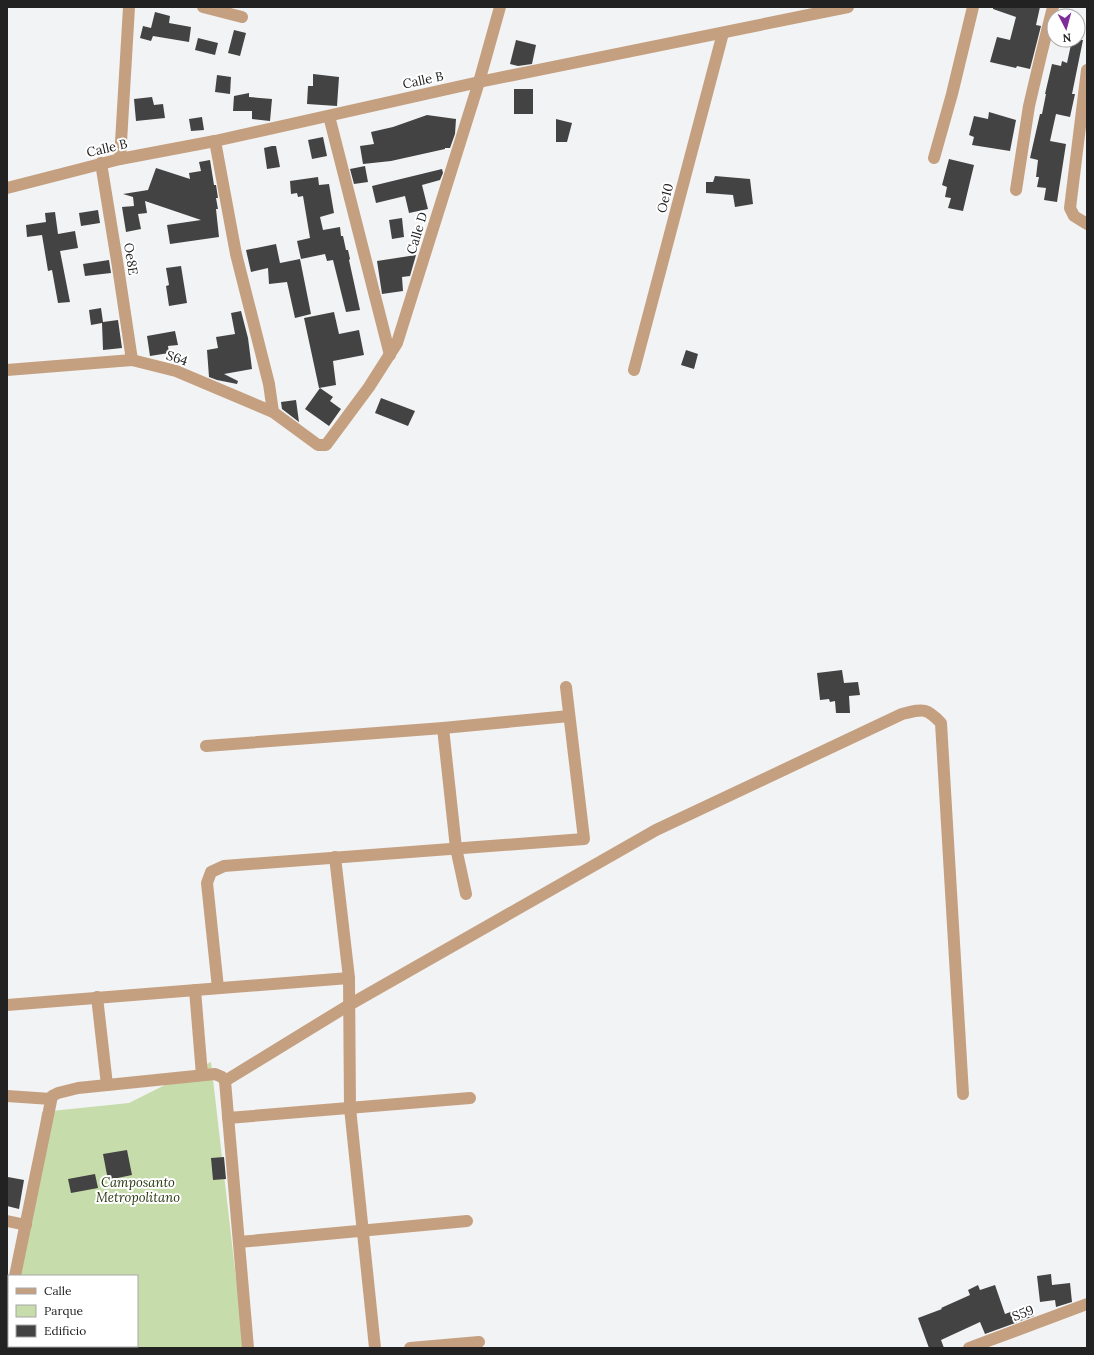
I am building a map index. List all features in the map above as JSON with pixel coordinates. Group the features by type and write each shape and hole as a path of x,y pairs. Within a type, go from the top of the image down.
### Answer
{"street":[{"path":"120,159 129,7"},
{"path":"204,7 242,17"},
{"name":"Calle D","path":"322,446 329,442 369,387 397,343 479,82 500,7"},
{"name":"Calle B","path":"7,188 101,163 215,141 479,82 848,7"},
{"path":"934,158 952,94 973,7"},
{"path":"1016,190 1029,106 1054,7"},
{"name":"Oe10","path":"634,370 723,33"},
{"path":"1087,70 1070,208 1074,216 1087,224"},
{"path":"329,116 390,355"},
{"path":"215,141 236,254 269,384 273,412"},
{"name":"Oe8E","path":"101,163 132,360"},
{"name":"S64","path":"7,370 132,360 176,371 273,412 318,445 322,446"},
{"path":"218,988 207,883 212,872 224,866 584,839 566,687"},
{"path":"225,1081 349,1005 656,830 902,714 920,710 931,713 941,723 963,1094"},
{"path":"206,746 443,728 570,716"},
{"path":"443,728 456,848 466,894"},
{"path":"335,857 349,978 350,1108 375,1348"},
{"path":"7,1005 349,978"},
{"path":"195,990 202,1075"},
{"path":"97,998 107,1085"},
{"path":"15,1275 52,1096 78,1088 215,1074 222,1077 225,1081 248,1348"},
{"path":"7,1096 51,1099"},
{"path":"228,1118 470,1098"},
{"path":"7,1221 26,1225"},
{"path":"239,1242 467,1221"},
{"name":"S59","path":"976,1347 1087,1304"},
{"path":"410,1348 479,1342"}],"green space":[{"name":"Camposanto Metropolitano","path":"211,1062 244,1348 7,1348 8,1309 8,1347 138,1347 138,1275 15,1275 26,1225 42,1112 129,1103"}],"building":[{"path":"993,7 1040,7 1036,25 1041,26 1030,69 1017,66 1016,68 990,62 997,37 1010,40 1016,17 993,9"},
{"path":"155,12 170,16 169,23 191,27 189,42 153,36 151,41 140,38 143,26 151,28"},
{"path":"234,30 246,33 240,56 228,53"},
{"path":"198,38 218,43 215,55 195,50"},
{"path":"516,40 536,45 532,64 518,66 510,64"},
{"path":"1070,48 1081,48 1072,94 1075,94 1070,117 1056,114 1050,141 1066,144 1057,202 1044,200 1046,188 1037,187 1039,177 1036,177 1038,160 1030,158 1040,114 1042,114 1052,64 1061,66 1062,61 1067,63"},
{"path":"313,74 339,77 337,106 307,104 308,86 313,86"},
{"path":"217,75 231,77 230,94 215,92"},
{"path":"514,89 533,89 533,114 514,114"},
{"path":"249,93 249,97 272,99 270,121 252,119 252,111 233,111 234,96"},
{"path":"152,97 154,105 163,104 165,118 136,121 134,99"},
{"path":"989,112 1016,120 1010,151 972,145 974,137 969,135 974,116 988,119"},
{"path":"427,115 456,119 455,134 450,148 391,161 363,164 360,146 374,144 371,132 393,127"},
{"path":"202,117 204,130 191,131 189,119"},
{"path":"556,119 572,123 567,142 556,142"},
{"path":"323,137 327,156 312,159 308,140"},
{"path":"276,146 280,167 267,169 264,148"},
{"path":"949,159 974,165 963,211 948,208 951,198 945,197 947,187 942,185"},
{"path":"210,160 214,185 216,185 218,198 216,198 218,209 216,209 219,237 170,244 167,225 201,220 145,201 147,213 138,214 141,229 126,232 122,207 134,206 133,197 123,194 148,190 156,168 190,179 189,173 201,171 199,162"},
{"path":"365,166 368,182 354,184 350,169"},
{"path":"442,169 443,173 440,180 422,185 428,209 409,213 405,196 376,203 372,186"},
{"path":"715,176 750,179 753,204 735,207 733,195 706,193 706,182 713,182"},
{"path":"318,177 319,185 329,184 334,213 320,217 323,230 340,227 341,236 343,236 346,250 348,250 360,310 346,312 333,260 327,261 325,254 301,259 297,241 310,238 303,196 298,197 297,193 291,194 290,181"},
{"path":"98,210 100,223 81,226 79,213"},
{"path":"55,212 58,234 75,231 78,248 60,251 70,302 58,303 52,270 48,271 42,235 27,237 26,225 46,222 45,213"},
{"path":"402,218 404,237 392,239 389,220"},
{"path":"276,244 280,263 300,259 311,314 295,318 287,282 269,284 268,268 251,272 246,250"},
{"path":"416,255 410,276 402,277 403,291 382,294 377,261"},
{"path":"109,260 111,273 85,276 83,264"},
{"path":"181,266 187,303 169,306 166,286 169,285 166,268"},
{"path":"101,308 103,322 118,320 122,348 103,350 102,323 91,325 89,310"},
{"path":"241,311 248,338 252,369 224,374 238,381 237,384 209,377 207,350 218,348 216,337 235,334 231,313"},
{"path":"334,312 339,334 359,330 364,355 333,361 336,385 319,388 304,318"},
{"path":"175,331 178,345 168,346 169,353 150,356 147,336"},
{"path":"686,350 698,354 694,369 681,365"},
{"path":"320,388 333,397 330,401 341,409 329,426 305,409"},
{"path":"381,398 415,411 408,426 375,413"},
{"path":"296,400 299,422 282,409 281,402"},
{"path":"842,670 844,683 858,682 860,695 849,696 850,713 836,713 835,701 830,702 829,699 820,700 817,673"},
{"path":"127,1150 132,1175 108,1180 103,1154"},
{"path":"224,1157 226,1179 213,1180 211,1158"},
{"path":"95,1174 98,1188 71,1193 68,1179"},
{"path":"8,1177 24,1180 19,1209 7,1206"},
{"path":"1051,1274 1052,1285 1070,1283 1072,1302 1056,1307 1055,1300 1040,1302 1037,1276"},
{"path":"978,1285 980,1290 995,1285 1005,1314 1030,1305 1034,1316 985,1334 980,1322 941,1340 944,1348 929,1348 918,1318 942,1309 941,1308 970,1295 968,1290"}]}
